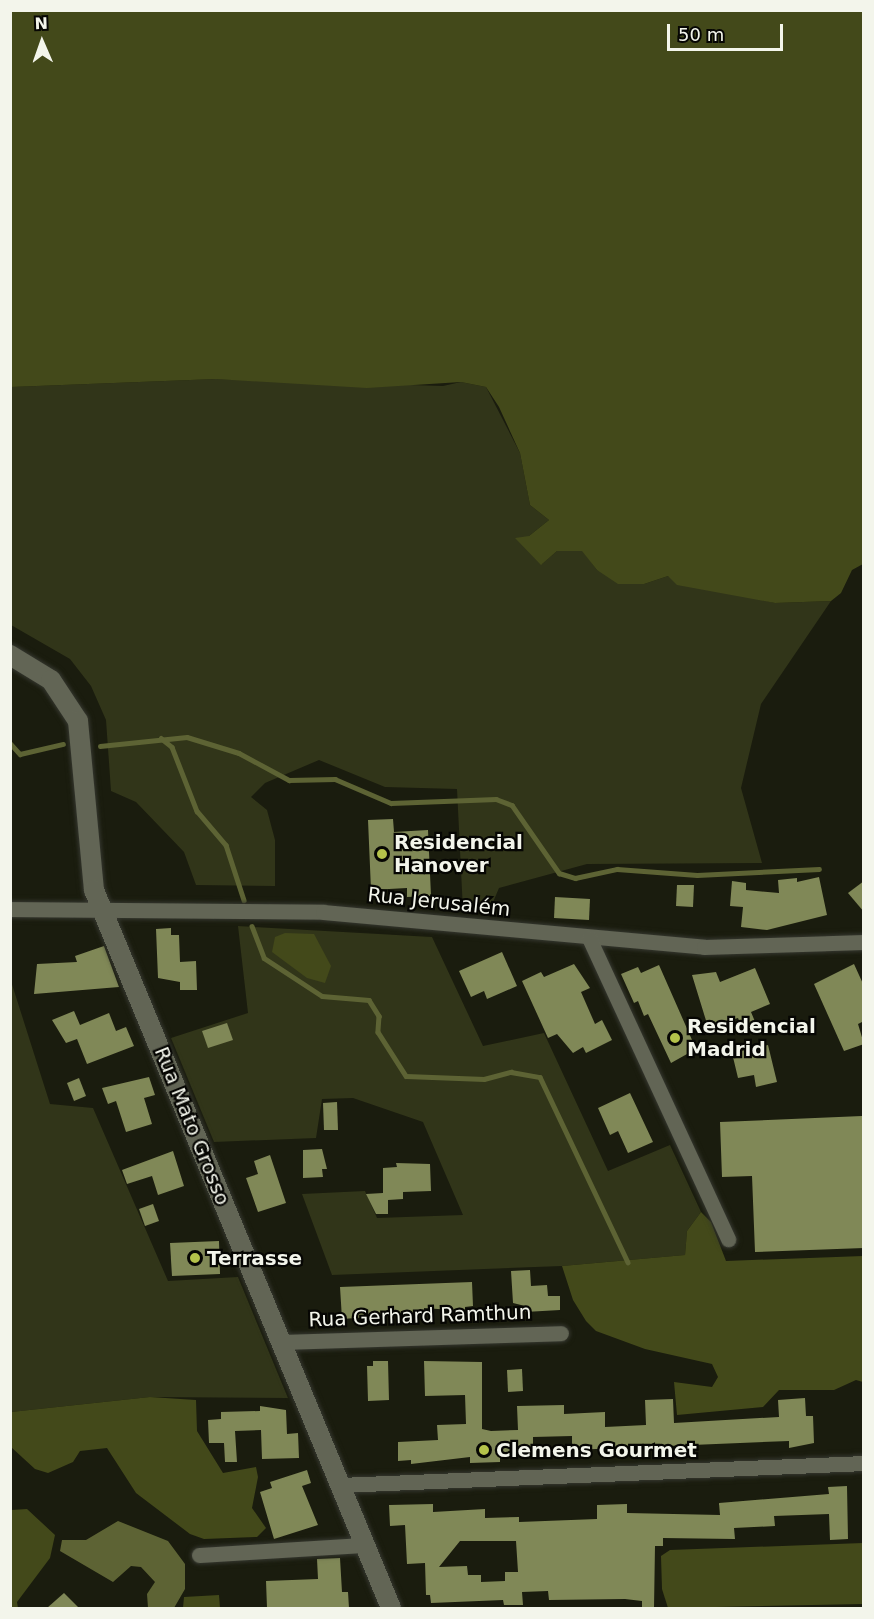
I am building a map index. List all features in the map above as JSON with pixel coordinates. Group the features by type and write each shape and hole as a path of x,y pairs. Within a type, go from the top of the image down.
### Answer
{"street":[{"name":"Rua Mato Grosso","path":"10,655 51,680 78,721 87,786 91,874 102,908 391,1608"},
{"name":"Rua Jerusalém","path":"10,909 102,908 323,912 589,938 728,947 864,942"},
{"path":"589,938 728,1239"},
{"name":"Rua Gerhard Ramthun","path":"281,1342 561,1333"},
{"path":"340,1485 864,1463"},
{"path":"199,1554 364,1545"}],"shaded area":[{"path":"11,10 863,11 863,564 852,570 841,593 831,601 775,603 677,585 668,576 644,584 618,584 597,570 582,551 557,551 541,565 515,538 529,536 549,520 530,505 520,453 499,407 486,387 461,382 367,388 216,379 11,387"},
{"path":"216,379 443,386 461,382 486,387 520,453 530,505 549,520 529,536 542,564 557,551 583,551 597,570 644,584 668,576 775,603 831,601 761,704 741,788 762,863 587,864 499,888 488,914 463,911 457,789 385,787 319,760 265,783 251,797 267,810 275,840 275,886 196,885 184,852 136,802 111,791 106,720 91,686 70,659 11,625 11,387"},
{"path":"238,926 432,937 483,1046 544,1033 608,1171 670,1145 701,1212 687,1231 685,1255 562,1266 332,1275 302,1194 365,1191 377,1218 463,1215 423,1122 353,1098 322,1099 316,1138 214,1142 171,1038 248,1013"},
{"path":"285,933 314,934 331,966 325,983 307,978 272,952 275,937"},
{"path":"10,978 50,1104 93,1108 168,1281 238,1277 288,1398 150,1397 11,1412"},
{"path":"701,1212 711,1222 726,1261 863,1256 863,1382 856,1380 834,1390 779,1390 763,1407 677,1415 674,1382 712,1387 718,1377 712,1364 645,1349 596,1331 586,1321 573,1300 562,1266 685,1255 687,1231"},
{"path":"150,1397 196,1400 197,1431 223,1473 256,1467 258,1477 252,1508 266,1528 257,1537 204,1539 190,1534 136,1493 107,1448 80,1451 73,1462 48,1473 35,1469 11,1447 11,1412"},
{"path":"27,1509 55,1535 50,1558 17,1602 18,1608 11,1608 11,1510"},
{"path":"118,1521 168,1541 185,1564 185,1589 174,1608 148,1608 147,1594 155,1582 141,1567 131,1566 113,1582 60,1551 62,1540 86,1540"},
{"path":"863,1543 863,1604 668,1608 662,1589 661,1556 670,1550"},
{"path":"219,1595 220,1608 183,1608 184,1597"}],"building":[{"path":"393,819 394,832 428,830 431,896 407,897 407,888 371,890 368,820"},
{"path":"819,877 827,915 767,930 741,927 743,907 730,906 732,881 746,883 746,890 779,893 778,880 797,878 797,882"},
{"path":"864,881 864,912 848,893"},
{"path":"677,885 694,885 693,907 676,906"},
{"path":"555,897 590,899 589,920 554,918"},
{"path":"171,928 171,935 179,935 180,962 196,961 197,990 180,990 180,982 158,978 156,929"},
{"path":"104,946 119,987 34,994 37,964 77,962 75,956"},
{"path":"502,952 517,986 487,999 484,991 471,997 459,971"},
{"path":"574,964 590,988 581,992 595,1024 602,1020 612,1040 586,1053 583,1047 573,1053 557,1034 548,1038 522,981 541,972 544,977"},
{"path":"854,964 864,986 864,1021 858,1024 864,1044 844,1051 814,984"},
{"path":"659,965 696,1049 671,1063 648,1014 644,1016 638,1001 634,1003 621,974 638,967 641,973"},
{"path":"755,968 770,1004 751,1012 756,1024 743,1030 738,1018 708,1027 692,975 716,972 720,982"},
{"path":"74,1011 80,1025 109,1013 116,1031 126,1027 134,1046 87,1064 77,1039 66,1043 52,1020"},
{"path":"227,1023 233,1040 208,1048 202,1031"},
{"path":"768,1045 777,1082 756,1087 754,1075 738,1078 732,1053"},
{"path":"149,1077 155,1095 144,1098 152,1124 126,1132 116,1101 108,1104 102,1088"},
{"path":"79,1078 86,1096 74,1101 67,1083"},
{"path":"630,1093 653,1142 628,1153 618,1131 610,1135 598,1108"},
{"path":"337,1102 338,1130 324,1130 323,1103"},
{"path":"862,1116 864,1248 755,1252 752,1176 722,1177 720,1122"},
{"path":"322,1149 327,1169 322,1169 323,1177 303,1178 303,1150"},
{"path":"173,1151 184,1186 158,1195 152,1176 127,1184 122,1170"},
{"path":"270,1155 286,1203 258,1212 246,1178 258,1174 254,1161"},
{"path":"396,1163 430,1164 431,1191 403,1192 403,1199 388,1200 388,1214 376,1214 366,1194 383,1193 383,1168 397,1167"},
{"path":"153,1204 159,1221 145,1226 139,1209"},
{"name":"Terrasse","path":"219,1241 220,1274 172,1276 170,1243"},
{"path":"530,1270 531,1286 547,1285 548,1296 560,1296 560,1310 525,1312 525,1306 513,1303 511,1271"},
{"path":"472,1282 473,1306 465,1307 465,1311 424,1308 424,1313 342,1319 340,1287"},
{"path":"373,1361 388,1361 389,1400 368,1401 367,1366 373,1366"},
{"path":"424,1361 482,1362 482,1429 491,1431 518,1430 517,1406 564,1405 564,1414 605,1412 605,1427 646,1425 645,1400 673,1399 674,1423 779,1417 778,1400 805,1398 806,1416 813,1416 814,1443 789,1448 789,1441 572,1450 572,1436 533,1437 533,1456 500,1457 500,1462 470,1463 470,1457 411,1464 411,1460 398,1461 398,1442 438,1440 437,1425 466,1424 465,1395 425,1396"},
{"path":"522,1369 523,1391 508,1392 507,1370"},
{"path":"260,1406 286,1410 287,1434 298,1433 299,1458 262,1459 261,1430 235,1431 237,1462 225,1462 224,1443 209,1443 208,1420 221,1419 221,1412 260,1411"},
{"path":"307,1470 311,1483 302,1486 318,1525 274,1539 260,1492 272,1488 270,1482"},
{"path":"847,1486 848,1539 830,1540 829,1514 774,1516 775,1526 734,1528 735,1539 663,1538 663,1546 655,1546 654,1608 642,1608 642,1601 625,1599 549,1600 548,1591 522,1592 523,1605 504,1605 503,1600 431,1603 430,1595 426,1595 425,1563 407,1564 405,1525 390,1526 389,1505 433,1504 433,1512 485,1509 485,1518 519,1517 519,1522 597,1519 597,1505 627,1504 627,1513 720,1515 719,1503 829,1494 828,1487","holes":["460,1541 516,1541 518,1572 505,1572 505,1581 481,1582 481,1575 468,1575 467,1566 439,1567"]},
{"path":"340,1558 342,1592 348,1592 349,1608 267,1608 266,1581 318,1579 317,1559"},
{"path":"64,1593 79,1608 47,1608"}],"waterway":[{"path":"100,746 187,737 239,753 289,780 335,779 391,803 496,799 512,805 559,873 575,878 617,869 697,875 819,869"},
{"path":"161,738 172,747 197,811 226,845 244,900"},
{"path":"10,743 20,754 63,744"},
{"path":"252,926 264,958 322,996 369,1000 379,1016 378,1032 406,1076 484,1079 511,1072 540,1077 628,1262"}],"place":[{"name":"Residencial Hanover","path":"382,854"},
{"name":"Residencial Madrid","path":"675,1038"},
{"name":"Terrasse","path":"195,1258"},
{"name":"Clemens Gourmet","path":"484,1450"}]}
